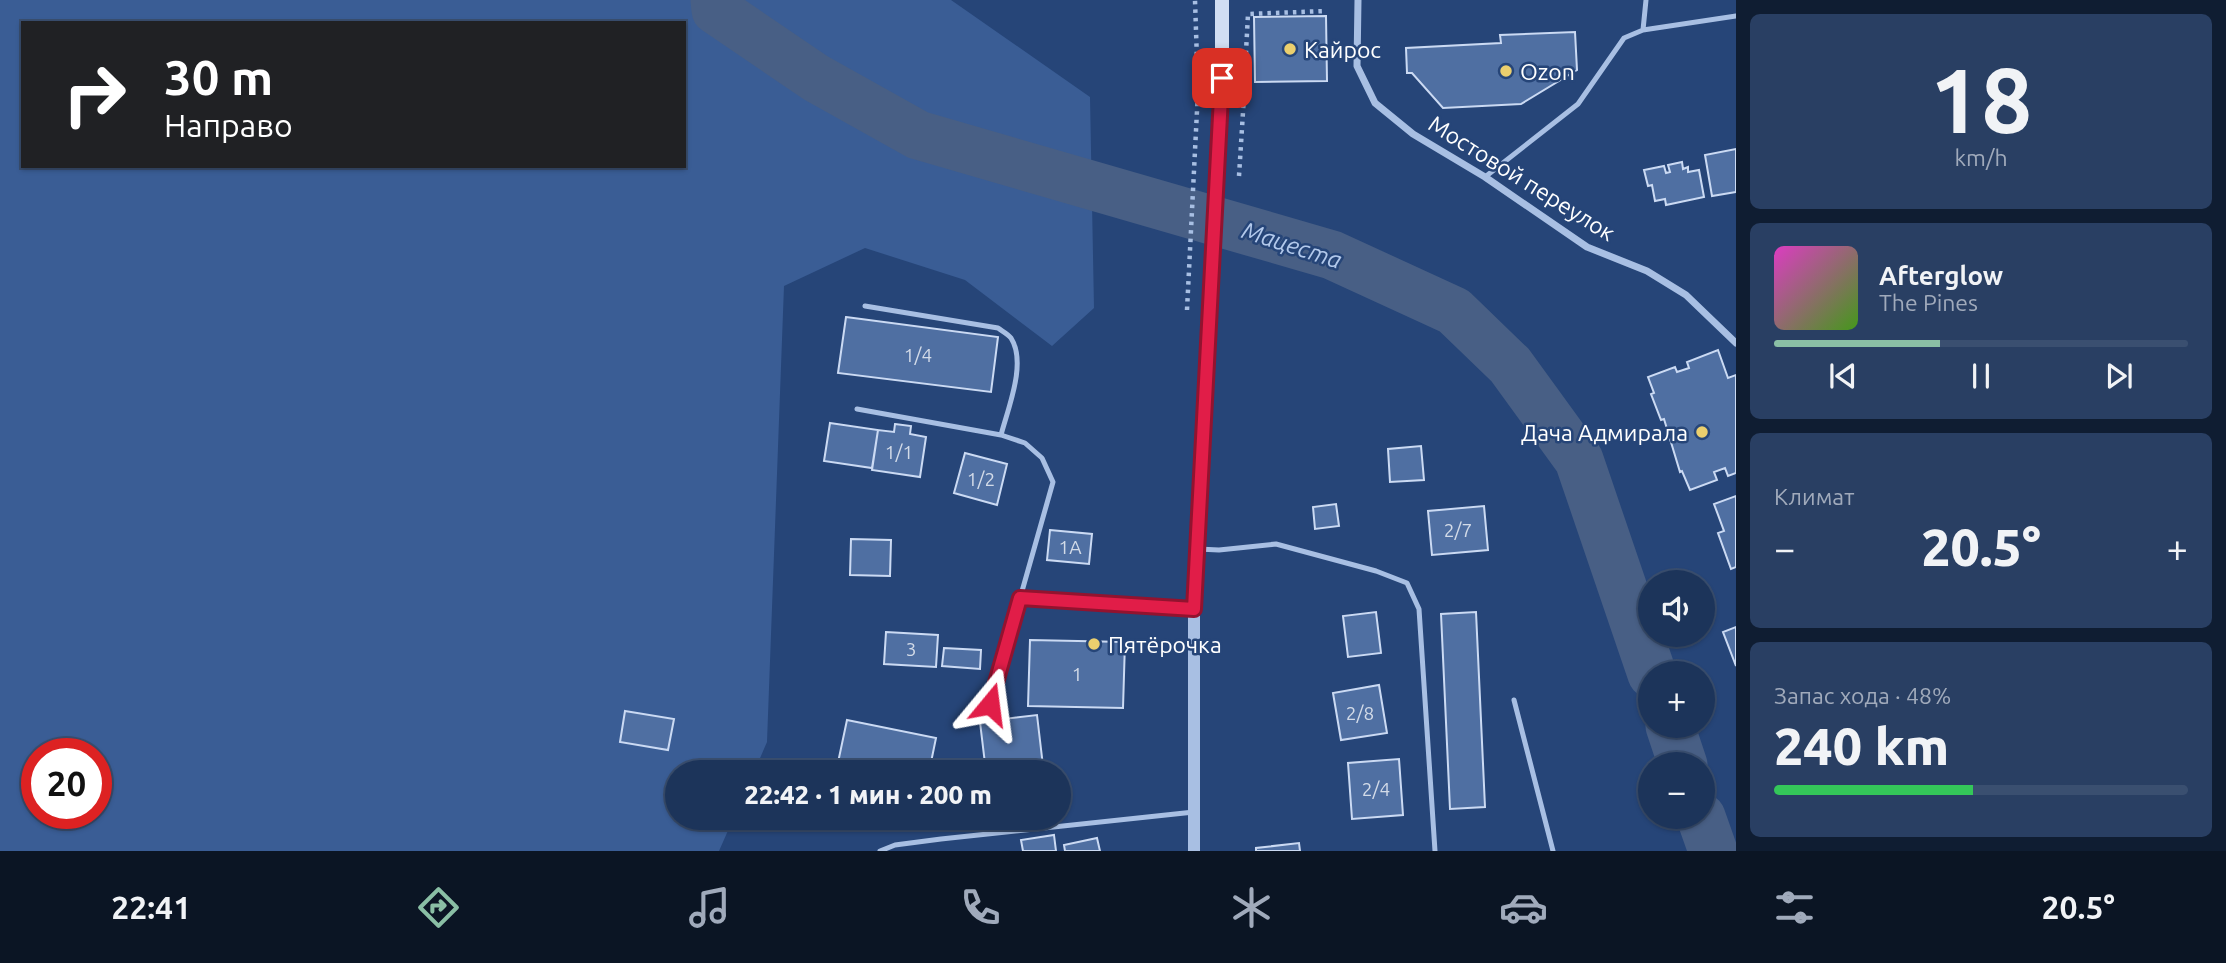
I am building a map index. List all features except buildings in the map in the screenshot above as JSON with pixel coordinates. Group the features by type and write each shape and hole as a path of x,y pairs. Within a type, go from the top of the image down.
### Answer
{"main road":[{"path":"1222,0 1222,78"}],"street":[{"name":"Мостовой переулок","path":"1358,0 1357,66 1375,103 1413,134 1485,177 1587,247 1647,271 1686,295 1736,343"},
{"path":"1194,851 1194,609 1222,78"}],"lane":[{"path":"1643,30 1646,0"},
{"path":"1485,177 1578,104 1624,37 1643,30 1736,16"},
{"path":"865,306 998,328 1010,336 1018,359 1018,372 1001,435"},
{"path":"857,409 1001,435 1025,443 1042,458 1053,482 990,704"},
{"path":"1198,549 1219,550 1276,544 1376,571 1407,583 1419,609 1435,851"},
{"path":"1020,598 1194,609"},
{"path":"1514,700 1553,851"},
{"path":"880,851 895,845 941,839 1194,812"}],"path":[{"path":"1186,322 1198,91 1195,0"},
{"path":"1245,90 1248,14 1326,11"}],"shaded area":[{"path":"0,0 951,0 1090,97 1094,308 1052,346 965,280 865,248 784,286 767,742 759,760 665,760 665,830 728,830 719,851 0,851"}],"waterway":[{"name":"Мацеста","path":"715,0 716,10 816,78 918,135 1332,255 1454,311 1510,365 1579,460 1648,661"},
{"name":"Мацеста","path":"1674,738 1679,752"},
{"name":"Мацеста","path":"1705,829 1713,851"}],"place":[{"name":"Кайрос","path":"1290,49"},
{"name":"Ozon","path":"1506,71"},
{"name":"Дача Адмирала","path":"1702,432"},
{"name":"Пятёрочка","path":"1094,644"}],"route":[{"path":"990,704 1020,598 1194,609 1222,78"}]}
